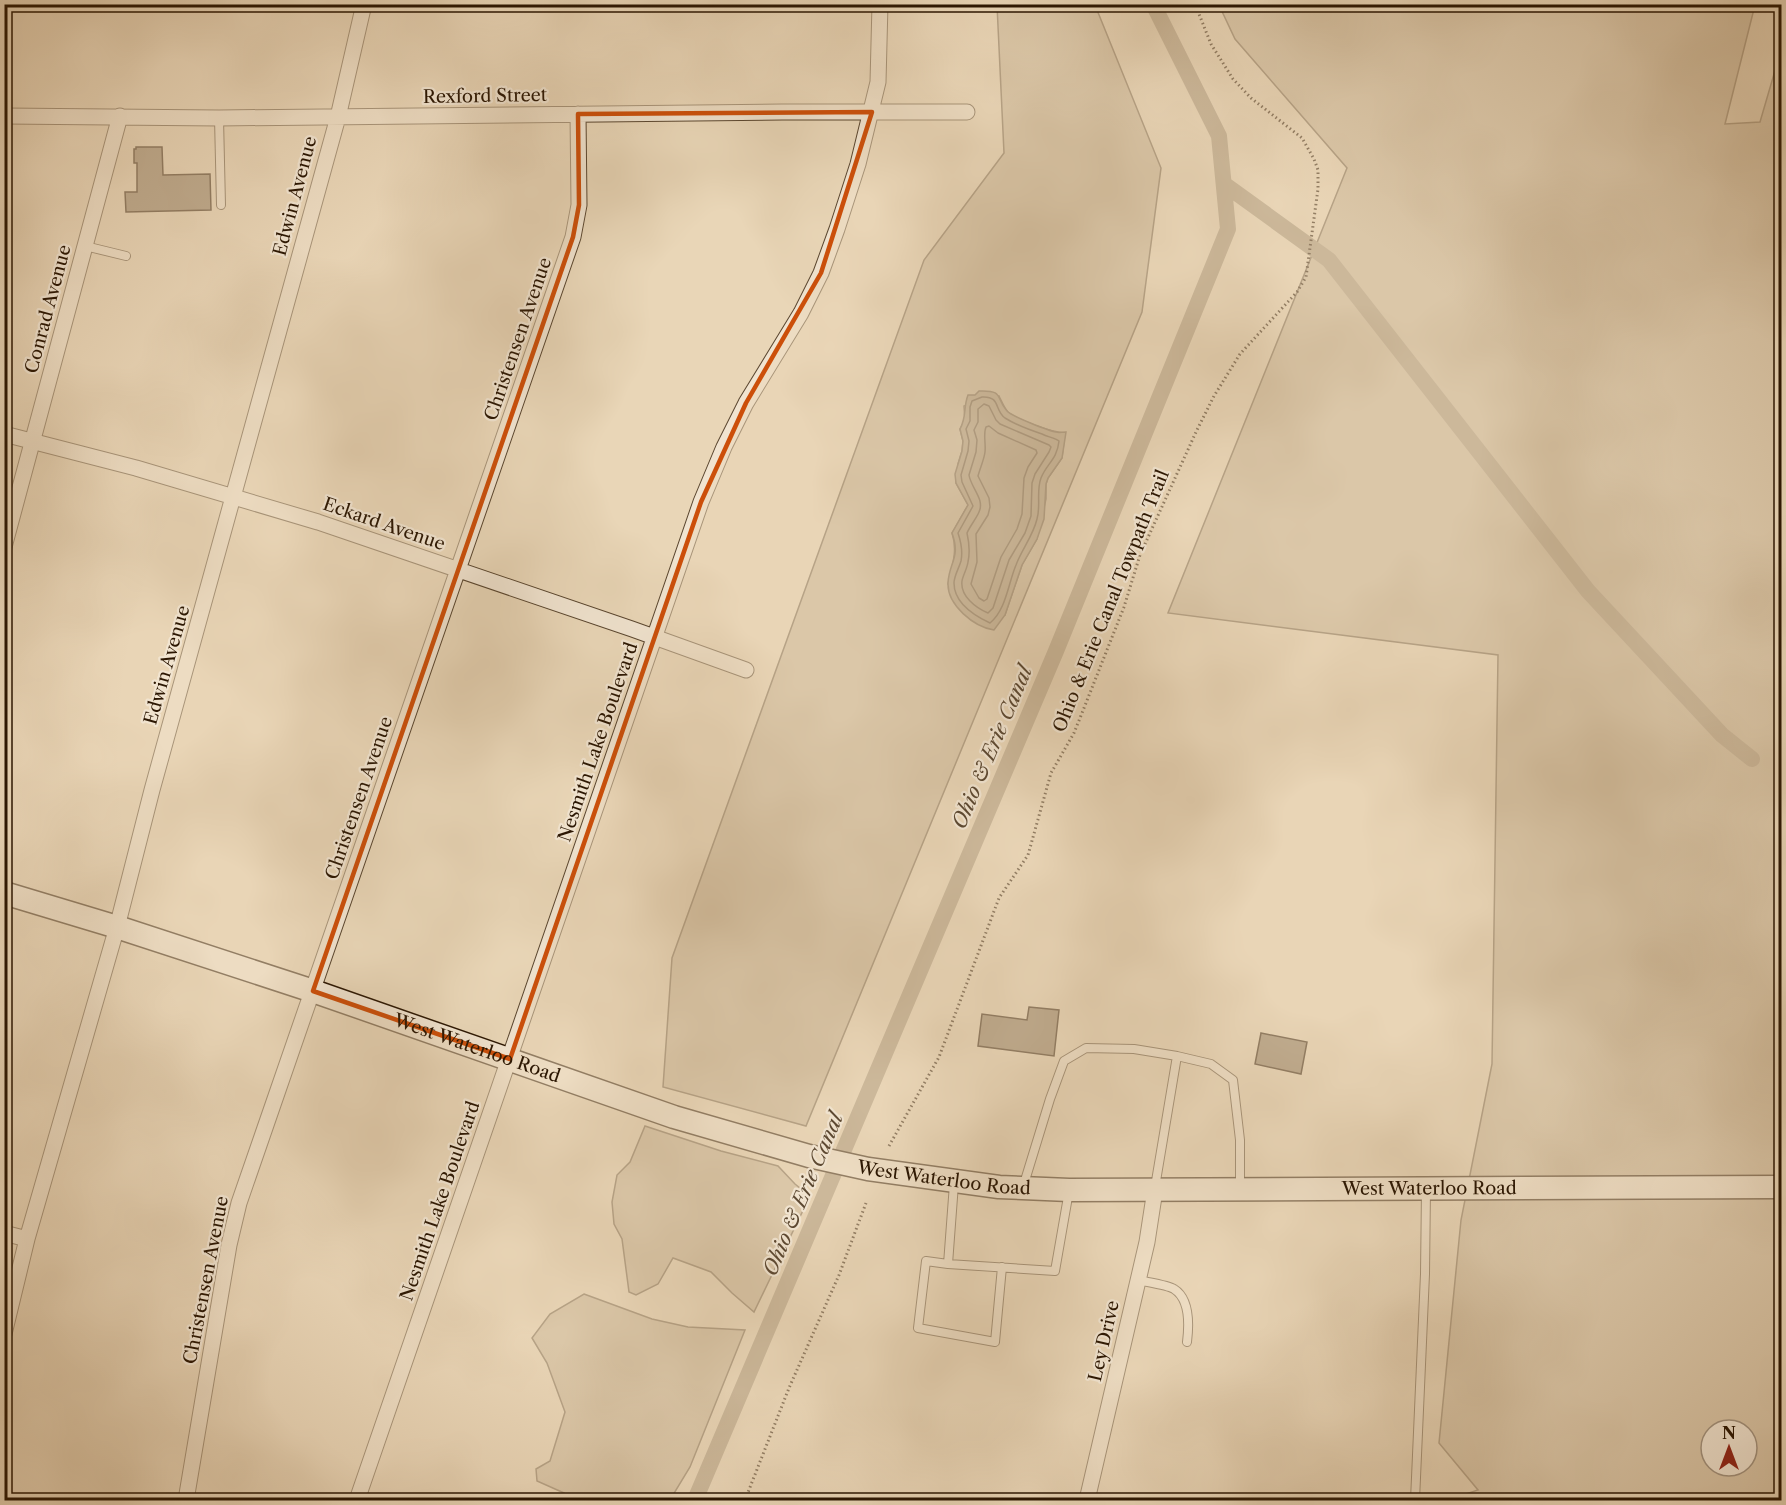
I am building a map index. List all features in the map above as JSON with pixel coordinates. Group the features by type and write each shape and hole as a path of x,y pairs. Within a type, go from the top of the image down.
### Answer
{"main road":[{"name":"West Waterloo Road","path":"4,893 313,991 674,1117 809,1156 868,1169 999,1187 1069,1190 1782,1187"}],"street":[{"name":"Edwin Avenue","path":"4,1334 27,1239 117,927 152,790 338,117 364,4"},
{"name":"Nesmith Lake Boulevard","path":"357,1500 701,502 724,447 746,403 801,313 821,273 858,164 872,112 878,73 880,4"},
{"name":"Rexford Street","path":"4,116 338,117 967,112"},
{"name":"Christensen Avenue","path":"186,1500 233,1224 573,237 579,205 578,114"},
{"name":"Conrad Avenue","path":"4,547 120,116"},
{"name":"Eckard Avenue","path":"4,434 136,468 318,522 746,670"},
{"name":"Ley Drive","path":"1088,1500 1147,1242 1155,1190"},
{"path":"4,1233 27,1239"}],"lane":[{"path":"219,117 221,205"},
{"path":"85,246 126,256"},
{"path":"1023,1188 1064,1061 1086,1048 1134,1049 1177,1056 1211,1064 1233,1080 1240,1140 1240,1190"},
{"path":"1155,1190 1177,1056"},
{"path":"948,1264 954,1181"},
{"path":"1414,1500 1425,1274 1426,1189"},
{"path":"1002,1267 995,1342 918,1328 926,1262 1055,1270 1069,1190"},
{"path":"1138,1280 1175,1289 1183,1300 1189,1321 1187,1342"}],"path":[{"name":"Ohio & Erie Canal Towpath Trail","path":"889,1146 939,1057 996,905 1028,855 1051,773 1074,733 1124,607 1140,555 1196,432 1226,374 1247,346 1297,292 1307,272 1318,189 1318,170 1302,138 1251,98 1233,79 1210,44 1195,4"},
{"path":"745,1500 789,1388 839,1275 866,1203"}],"highlighted area":[{"path":"872,112 821,273 746,403 701,502 510,1059 313,991 573,237 579,205 578,114"}],"shaded area":[{"path":"997,5 1095,5 1161,168 1142,312 806,1126 663,1087 672,958 924,260 1004,153","holes":["999,396 1005,408 1014,416 1028,423 1065,433 1062,458 1046,484 1046,499 1037,539 1022,565 1005,615 948,584 953,565 952,533 968,505 956,483 962,451 963,441 960,429 965,420 964,406"]},
{"path":"1219,5 1755,5 1725,124 1760,122 1781,50 1781,1500 1448,1500 1478,1490 1439,1443 1461,1220 1492,1064 1498,655 1168,613 1347,168 1235,39"},
{"path":"645,1126 721,1151 778,1166 810,1196 754,1312 711,1272 673,1258 658,1284 636,1295 629,1292 622,1239 614,1224 612,1202 617,1175 630,1162"},
{"path":"584,1294 652,1319 688,1327 745,1330 690,1467 670,1500 572,1500 564,1493 537,1481 536,1469 550,1461 565,1412 547,1363 532,1338 550,1314"}],"water":[{"path":"979,391 996,393 1007,411 1022,420 1052,431 1066,432 1062,458 1046,484 1044,519 1037,539 1022,565 1005,615 994,630 970,620 963,614 952,599 948,583 955,554 952,533 968,505 956,483 955,474 962,451 963,441 960,429 964,420 968,395 975,395"}],"building":[{"path":"136,147 162,147 163,175 210,174 211,210 126,212 125,192 137,192 137,163 134,163"},
{"path":"1029,1007 1059,1010 1054,1056 978,1046 982,1014 1027,1020"},
{"path":"1261,1033 1307,1042 1301,1074 1255,1064"}],"waterway":[{"name":"Ohio & Erie Canal","path":"695,1500 1056,651 1228,229 1219,136 1153,4"},
{"path":"1224,184 1329,260 1588,591 1722,735 1752,759"}]}
